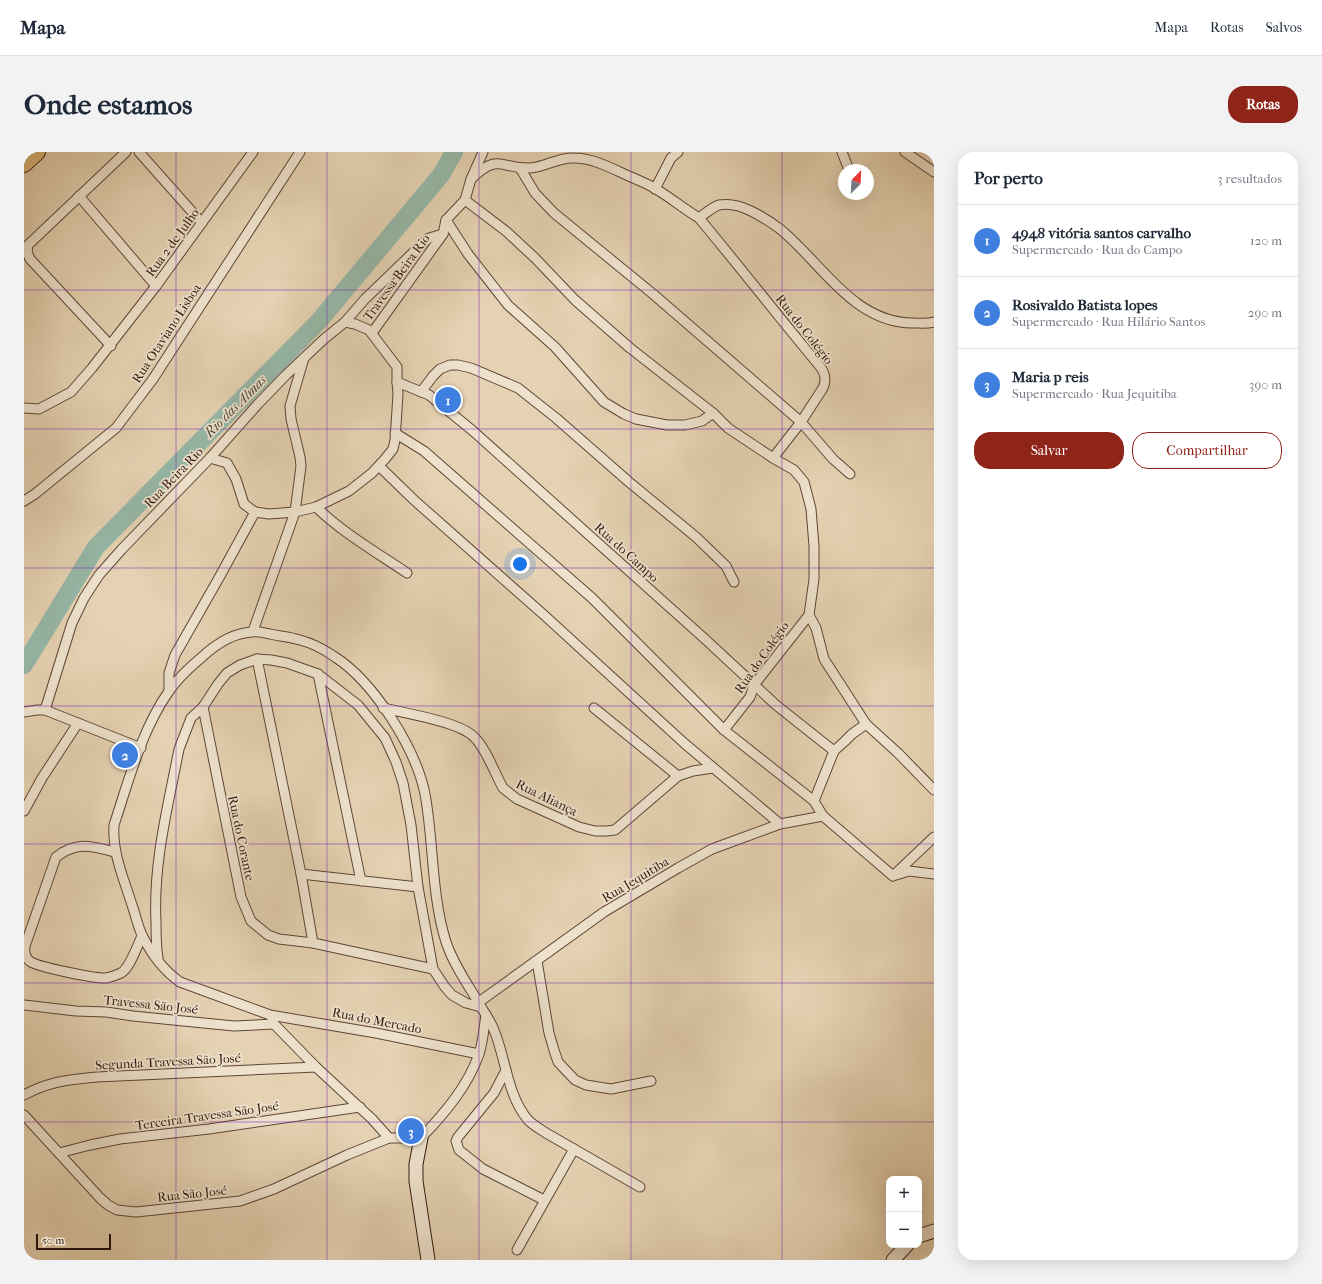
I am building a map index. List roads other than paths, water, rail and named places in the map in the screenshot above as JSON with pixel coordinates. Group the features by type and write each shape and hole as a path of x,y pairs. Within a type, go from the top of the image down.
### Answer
{"highway":[{"path":"24,164 37,152"}],"street":[{"path":"111,346 30,259 27,252 28,245 126,152"},
{"path":"139,152 202,223"},
{"name":"Rua 2 de Julho","path":"24,408 39,409 71,392 111,346 253,152"},
{"name":"Rua Otaviano Lisboa","path":"24,501 35,494 116,428 153,379 300,152"},
{"path":"484,152 471,179 465,200 446,220 468,254 508,305 555,347 604,402 624,414 636,419 685,425 702,421 713,413"},
{"path":"655,189 671,158 678,152"},
{"path":"842,152 847,164"},
{"path":"905,152 934,172"},
{"path":"471,179 485,167 493,163 501,163 520,168 539,167 565,159 587,156"},
{"name":"Rua do Colégio","path":"587,156 655,189 699,218 823,370 825,383 801,422 773,458"},
{"path":"520,168 535,193 554,213 653,294 801,422 833,459 850,474"},
{"path":"79,196 156,286"},
{"path":"465,200 507,232 535,258 575,300 630,348 713,413 728,428 794,470 804,482 811,509 814,546 814,579 809,615 816,628 824,659 866,724 898,753 934,790"},
{"path":"699,218 718,205 740,206 758,214 779,229 857,304 890,320 905,323 934,322"},
{"name":"Travessa Beira Rio","path":"372,333 443,234 446,220"},
{"name":"Rua Beira Rio","path":"45,710 72,623 84,598 99,575 122,549 210,458 258,404 304,358 345,322 365,298 420,246 429,238 443,234"},
{"path":"210,458 227,463 236,479 244,504 254,512 262,514 295,512 316,507 349,491 379,466 393,449 398,394 397,367 372,333 362,326 345,322"},
{"path":"253,631 295,512 301,466 290,406 304,358"},
{"path":"421,392 433,376 440,370 450,365 471,368 518,388 556,418 629,482 696,537 726,566 734,582"},
{"name":"Rua do Campo","path":"397,382 429,395 473,431 705,639 754,685 787,714 834,751"},
{"path":"395,433 424,451 592,598 724,730 814,801 823,816 893,876"},
{"path":"379,466 414,500 713,768 780,824"},
{"path":"316,507 359,542 406,573"},
{"path":"169,691 169,674 175,655 254,512"},
{"name":"Rua do Colégio","path":"724,730 750,697 754,685 809,615"},
{"path":"115,852 87,846 72,847 56,858 25,946 25,955 31,962 52,969 106,978 120,974 126,970 142,936 115,852 113,838 114,825 140,748 152,721 169,691 182,675 210,649 227,638 253,631 300,640 336,658 353,672 375,694 405,742 415,762 424,792 429,822 437,898 446,942 457,968 494,1029 515,1099 520,1109 529,1120 546,1133 640,1187"},
{"path":"160,964 156,949 155,914 157,870 179,749 191,718 203,707 227,673 240,665 256,659 271,660 287,663 318,674 358,705 385,738 396,762 403,783 411,825 418,887 433,969 452,995 466,1003 482,1008"},
{"path":"256,659 301,874 313,943"},
{"path":"318,674 362,881"},
{"name":"Rua do Corante","path":"203,707 241,897 251,920 268,935 278,940 313,943 433,969"},
{"name":"Rua Aliança","path":"383,708 461,728 474,737 484,751 503,788 507,792 527,804 586,829 595,831 615,830 678,776 694,771 713,768"},
{"path":"594,708 678,776"},
{"path":"24,712 45,710 140,748"},
{"path":"24,811 42,778 78,723"},
{"path":"814,801 834,751 852,734 866,724"},
{"name":"Rua Jequitiba","path":"482,1008 537,961 604,912 678,868 712,849 780,824 823,816"},
{"path":"893,876 934,837"},
{"path":"893,876 909,871 934,874"},
{"path":"301,874 418,887"},
{"name":"Rua do Mercado","path":"142,936 169,975 180,982 270,1015 376,1033 479,1054"},
{"path":"537,961 554,1050 558,1062 575,1080 586,1085 611,1089 651,1081"},
{"name":"Travessa São José","path":"24,1005 234,1026 274,1024"},
{"path":"428,1260 416,1181 416,1164 421,1138 438,1120 469,1077 479,1054 482,1008"},
{"path":"270,1015 274,1024 316,1067 360,1107 389,1138 421,1138"},
{"name":"Segunda Travessa São José","path":"24,1095 38,1087 61,1080 316,1067"},
{"path":"506,1070 494,1093 458,1137 456,1142 459,1150 473,1162 544,1200"},
{"name":"Terceira Travessa São José","path":"59,1153 120,1139 209,1129 360,1107"},
{"name":"Rua São José","path":"24,1115 108,1205 117,1210 136,1212 240,1201 255,1197 347,1155 389,1138"},
{"path":"517,1250 574,1149"},
{"path":"922,1235 934,1231"},
{"path":"893,1260 904,1248"}],"waterway":[{"name":"Rio das Almas","path":"24,665 96,547 319,321 441,175 454,152"}],"place":[{"name":"4948 vitória santos carvalho","path":"448,400"},
{"name":"Rosivaldo Batista lopes","path":"125,755"},
{"name":"Maria p reis","path":"411,1131"}]}
